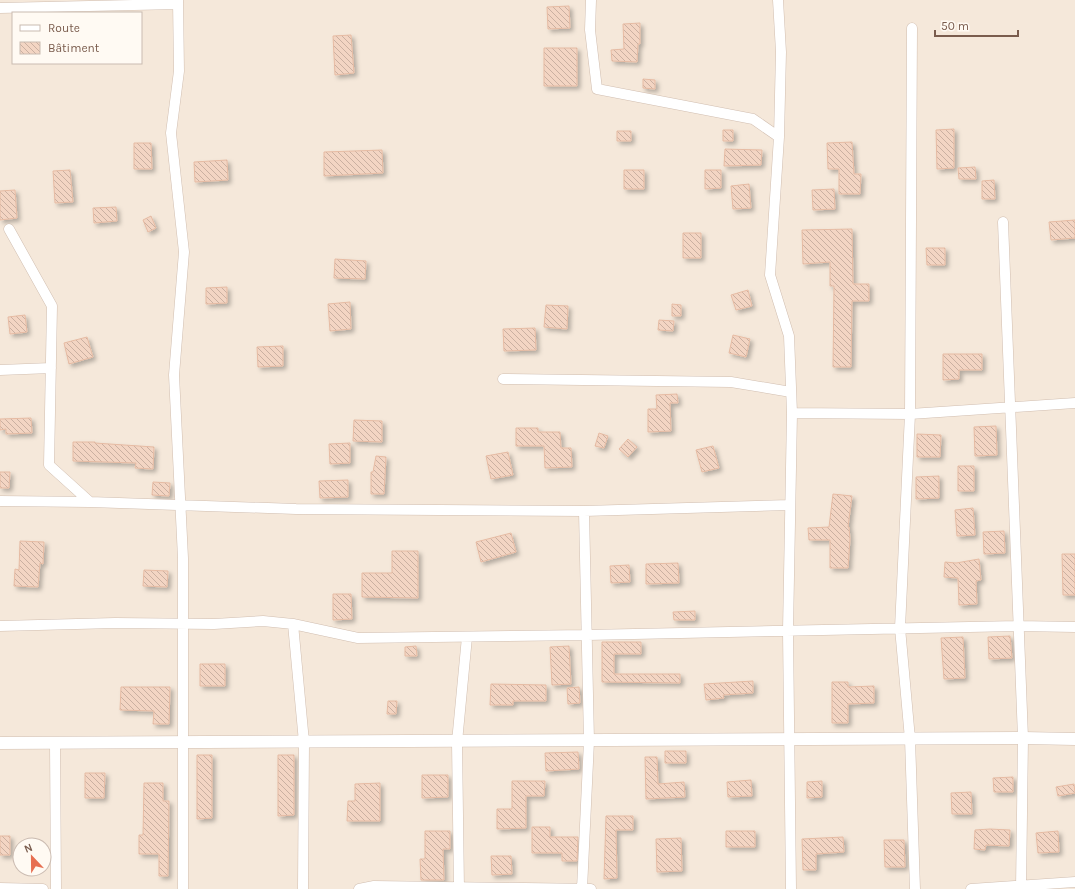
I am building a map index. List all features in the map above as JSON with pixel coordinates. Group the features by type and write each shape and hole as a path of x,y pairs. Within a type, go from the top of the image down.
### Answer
{"street":[{"path":"592,0 590,30 597,89 753,119 779,137"},
{"path":"778,0 781,52 779,137 770,275 789,336 792,412 788,631 791,889"},
{"path":"0,8 178,2 179,71 171,133 184,252 174,375 183,558 183,889"},
{"path":"912,28 910,414 900,628 910,739 915,889"},
{"path":"1003,222 1023,738 1021,887"},
{"path":"8,229 52,306 50,465 90,502"},
{"path":"0,370 51,368"},
{"path":"503,379 731,382 791,392"},
{"path":"792,412 910,414 1075,403"},
{"path":"0,501 90,502 296,509 584,511 790,505"},
{"path":"582,889 588,741 584,511"},
{"path":"0,626 263,621 293,624 358,638 1018,626 1075,627"},
{"path":"293,624 304,742 303,889"},
{"path":"459,888 457,742 467,637"},
{"path":"0,743 1075,739"},
{"path":"55,743 56,889"},
{"path":"971,889 1021,887 1075,882"},
{"path":"359,889 374,886 591,889"},
{"path":"0,888 43,889"}],"shaded area":[{"path":"0,0 1075,0 1075,889 0,889"}],"building":[{"path":"569,6 570,28 548,29 547,7"},
{"path":"640,23 640,44 638,44 637,62 612,61 611,50 624,49 623,24"},
{"path":"351,35 354,73 335,75 333,36"},
{"path":"544,48 577,48 577,86 544,86"},
{"path":"643,79 655,80 655,89 643,88"},
{"path":"954,129 954,168 937,169 936,130"},
{"path":"723,130 733,130 733,141 723,141"},
{"path":"617,131 631,131 631,141 617,141"},
{"path":"852,142 854,174 861,174 860,194 839,194 839,169 828,169 827,143"},
{"path":"134,143 151,143 152,169 134,169"},
{"path":"725,149 762,150 761,165 724,166"},
{"path":"382,150 383,173 324,176 324,152"},
{"path":"227,160 228,180 195,182 194,162"},
{"path":"975,167 976,179 959,179 958,168"},
{"path":"70,170 73,202 55,203 53,171"},
{"path":"624,170 644,170 644,189 624,189"},
{"path":"705,170 721,170 721,188 705,189"},
{"path":"994,180 995,199 982,199 982,181"},
{"path":"749,184 751,208 733,209 731,186"},
{"path":"834,189 835,209 813,210 812,190"},
{"path":"15,190 17,218 0,220 0,191"},
{"path":"116,207 117,221 94,223 93,208"},
{"path":"151,216 156,228 148,232 143,220"},
{"path":"1075,220 1075,238 1051,240 1049,222"},
{"path":"852,229 853,284 869,284 869,301 852,301 851,367 833,367 834,286 830,286 830,262 803,264 802,230"},
{"path":"683,233 701,233 701,258 683,258"},
{"path":"926,248 945,248 945,265 927,265"},
{"path":"335,259 366,261 365,279 334,278"},
{"path":"227,287 227,303 206,304 206,288"},
{"path":"748,290 752,306 736,310 731,295"},
{"path":"350,302 351,329 330,331 328,304"},
{"path":"672,304 681,305 681,316 672,316"},
{"path":"546,305 568,306 567,329 544,327"},
{"path":"25,315 27,332 10,334 8,317"},
{"path":"659,320 674,321 673,331 658,330"},
{"path":"535,328 536,350 504,351 503,329"},
{"path":"733,335 750,339 746,357 729,353"},
{"path":"87,337 93,357 69,364 64,343"},
{"path":"283,346 283,366 258,367 257,347"},
{"path":"943,354 982,354 982,370 959,370 959,379 943,380"},
{"path":"677,394 678,403 670,403 671,431 648,432 648,409 657,409 656,395"},
{"path":"31,418 32,433 6,434 6,429 0,430 0,419"},
{"path":"354,420 382,421 382,442 353,441"},
{"path":"996,426 997,455 975,456 974,427"},
{"path":"516,428 538,428 538,432 560,432 561,448 571,448 572,467 545,468 544,446 516,446"},
{"path":"599,433 608,436 604,448 595,446"},
{"path":"917,434 941,435 940,457 917,457"},
{"path":"628,439 637,447 628,457 619,449"},
{"path":"73,442 95,442 154,447 153,469 135,468 136,463 73,461"},
{"path":"350,443 350,463 330,464 329,444"},
{"path":"713,446 719,468 702,472 696,450"},
{"path":"508,452 513,475 491,479 486,456"},
{"path":"376,456 386,457 384,494 371,494 371,472 373,472"},
{"path":"958,466 974,466 974,491 958,491"},
{"path":"0,472 10,472 9,488 0,488"},
{"path":"939,476 939,498 916,499 916,477"},
{"path":"348,480 348,497 320,498 319,481"},
{"path":"153,482 170,483 169,496 152,495"},
{"path":"833,494 852,496 848,527 850,539 848,568 830,568 830,540 809,540 808,528 829,527"},
{"path":"973,508 975,535 957,536 955,510"},
{"path":"1004,531 1005,553 984,554 983,532"},
{"path":"511,533 516,552 481,562 476,542"},
{"path":"20,541 44,542 43,564 40,563 38,587 14,586 15,569 19,570"},
{"path":"392,551 418,551 418,598 362,597 362,573 392,573"},
{"path":"1062,554 1075,554 1075,595 1063,595"},
{"path":"979,559 981,580 976,581 977,604 959,605 958,578 944,577 945,562 956,563"},
{"path":"678,563 679,583 646,584 646,564"},
{"path":"629,565 630,582 611,583 610,566"},
{"path":"144,570 168,571 167,587 143,586"},
{"path":"333,594 351,594 352,619 333,620"},
{"path":"695,611 695,620 674,620 673,612"},
{"path":"1010,636 1012,658 989,659 988,637"},
{"path":"963,637 965,678 944,679 941,638"},
{"path":"602,642 641,642 641,654 614,654 614,674 680,674 680,683 602,682"},
{"path":"416,646 417,656 405,656 405,647"},
{"path":"569,646 571,684 552,685 550,647"},
{"path":"200,664 225,664 225,686 200,686"},
{"path":"753,681 753,693 723,695 724,698 706,700 704,684"},
{"path":"832,682 848,682 848,687 874,686 874,703 848,704 848,723 832,723"},
{"path":"491,684 546,685 546,701 513,701 513,705 490,705"},
{"path":"121,687 170,687 169,724 153,724 154,711 120,710"},
{"path":"579,687 580,703 568,704 567,688"},
{"path":"388,701 397,701 396,714 387,714"},
{"path":"665,751 686,751 686,763 665,763"},
{"path":"578,752 579,769 546,771 545,753"},
{"path":"197,755 212,755 212,818 197,819"},
{"path":"278,755 294,755 294,815 278,816"},
{"path":"645,757 657,757 658,784 684,782 685,797 646,799"},
{"path":"85,773 105,773 104,798 85,798"},
{"path":"422,775 448,775 448,797 422,798"},
{"path":"1013,777 1013,792 994,792 993,778"},
{"path":"751,780 752,796 728,797 727,782"},
{"path":"512,781 545,781 544,796 526,796 526,828 497,829 497,809 512,809"},
{"path":"822,781 822,797 807,798 807,782"},
{"path":"144,783 163,783 163,801 169,801 168,876 159,876 159,854 139,854 139,835 143,835"},
{"path":"380,783 380,821 347,821 348,801 355,801 355,784"},
{"path":"1074,784 1075,793 1058,796 1056,787"},
{"path":"971,792 972,814 952,814 951,793"},
{"path":"606,816 633,816 633,830 616,830 617,878 604,879"},
{"path":"532,827 550,827 550,837 578,837 577,861 562,861 562,853 532,853"},
{"path":"975,830 1010,830 1009,846 986,845 985,850 974,849"},
{"path":"425,831 450,831 450,849 443,849 444,880 421,880 420,859 425,859"},
{"path":"726,831 755,831 755,847 726,847"},
{"path":"1058,831 1059,852 1038,853 1036,833"},
{"path":"0,836 10,836 10,855 0,855"},
{"path":"843,837 844,852 816,854 816,870 803,870 802,839"},
{"path":"681,838 682,871 657,872 656,839"},
{"path":"884,840 904,840 905,867 885,867"},
{"path":"491,856 511,856 512,874 492,875"}]}
